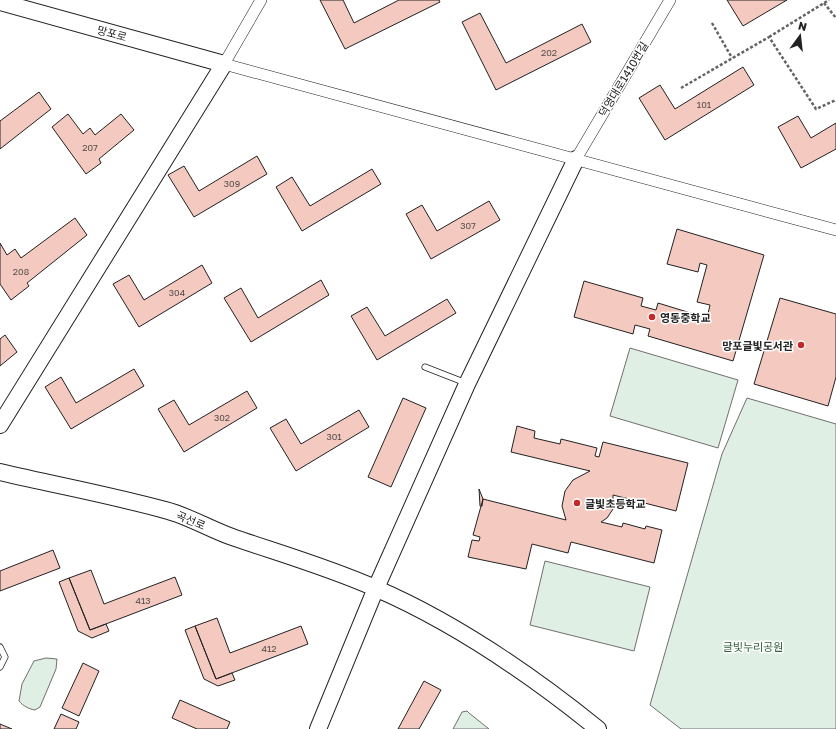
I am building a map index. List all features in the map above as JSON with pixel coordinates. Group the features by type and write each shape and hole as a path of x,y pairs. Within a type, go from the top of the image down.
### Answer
{"street":[{"path":"0,425 224,64 261,0"},
{"name":"덕영대로1410번길","path":"576,159 670,0"},
{"name":"망포로","path":"0,2 224,64"},
{"path":"224,64 836,230"},
{"path":"318,729 376,588 467,384 576,159"},
{"name":"곡선로","path":"0,472 166,510 233,538 299,558 376,588 437,617 493,652 567,704 598,729"}],"lane":[{"path":"425,367 467,384"},
{"path":"0,647 5,657 0,667"}],"path":[{"path":"681,88 829,0"},
{"path":"824,3 836,18"},
{"path":"712,23 732,58"},
{"path":"769,37 816,109 836,100"}],"green space":[{"path":"630,348 738,380 718,448 610,416"},
{"name":"글빛누리공원","path":"747,398 836,424 836,729 681,729 650,705 722,454"},
{"path":"545,561 650,587 634,651 530,625"},
{"path":"46,658 57,659 56,669 40,707 33,710 24,706 19,701 22,684 34,661"},
{"path":"467,711 489,729 453,729 462,712"}],"building":[{"path":"320,0 343,0 354,23 399,0 439,0 440,2 345,49"},
{"path":"727,0 787,0 743,26"},
{"path":"480,13 506,63 582,24 591,42 496,90 462,22"},
{"path":"743,67 754,85 665,140 639,98 660,85 675,109"},
{"path":"39,92 51,109 0,149 0,121"},
{"path":"68,114 83,134 90,128 95,135 121,114 134,130 99,159 101,163 86,174 52,127"},
{"path":"798,116 811,138 836,123 836,149 801,168 778,127"},
{"path":"257,156 267,174 194,217 168,175 184,166 199,191"},
{"path":"372,169 381,184 302,231 276,187 292,177 310,206"},
{"path":"489,201 500,220 431,259 406,214 422,205 437,231"},
{"path":"75,218 87,235 27,283 29,286 11,300 0,284 0,243 7,255 15,249 21,258"},
{"path":"677,229 764,255 733,361 648,336 650,329 635,325 633,334 574,317 584,281 643,298 641,306 656,310 658,303 707,318 710,305 697,302 707,265 700,263 698,272 667,264"},
{"path":"202,265 212,283 139,327 113,284 129,275 144,300"},
{"path":"321,280 329,295 251,342 224,298 241,288 258,318"},
{"name":"망포글빛도서관","path":"780,298 836,314 836,377 828,406 754,384"},
{"path":"447,299 456,313 377,360 351,316 367,307 385,336"},
{"path":"5,335 17,352 0,366 0,339"},
{"path":"134,369 144,386 71,429 45,387 61,377 76,403"},
{"path":"247,391 257,408 184,452 158,409 174,400 189,425"},
{"path":"403,398 426,408 391,487 368,477"},
{"path":"359,410 369,427 296,471 270,428 286,419 301,444"},
{"path":"517,426 535,431 534,438 560,444 561,439 597,448 595,456 599,457 603,442 688,463 676,511 613,495 613,509 607,518 601,522 622,527 623,523 645,529 646,526 662,530 654,563 571,542 568,553 532,544 526,569 468,557 472,540 479,541 480,537 473,535 483,499 566,520 562,506 565,491 573,480 590,471 511,452"},
{"path":"479,489 483,499 482,506 480,506"},
{"path":"53,550 60,568 0,591 0,571"},
{"path":"91,570 104,604 175,577 182,595 90,630 69,578"},
{"path":"69,578 90,630 106,624 109,631 92,638 78,631 59,582"},
{"path":"217,618 230,653 301,626 308,644 216,679 195,626"},
{"path":"195,626 216,679 232,673 235,680 218,686 204,679 185,630"},
{"path":"83,663 99,671 79,716 62,708"},
{"path":"424,681 441,690 419,729 398,729"},
{"path":"180,700 230,722 227,729 197,729 172,718"},
{"path":"61,714 79,722 76,729 54,729"},
{"path":"0,724 12,729 0,729"}],"place":[{"name":"영동중학교","path":"652,317"},
{"name":"망포글빛도서관","path":"801,345"},
{"name":"글빛초등학교","path":"577,503"}]}
